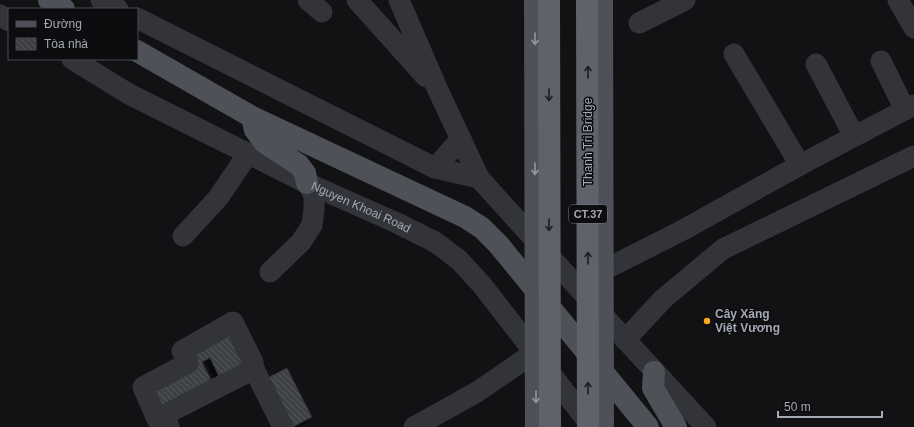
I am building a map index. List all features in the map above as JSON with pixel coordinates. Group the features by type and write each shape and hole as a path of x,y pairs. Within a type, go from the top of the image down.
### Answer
{"highway":[{"path":"549,0 550,427"},
{"name":"Thanh Tri Bridge","path":"588,0 588,427"}],"main road":[{"path":"49,0 62,8"},
{"path":"535,0 536,427"},
{"name":"Thanh Tri Bridge","path":"603,0 603,427"},
{"path":"138,52 252,117 465,217 482,228 498,244 648,427"},
{"path":"252,117 255,130 264,142 299,165 305,173 307,184"},
{"path":"654,372 653,388 676,427"}],"street":[{"path":"357,0 437,88"},
{"path":"399,0 437,88 479,178 654,372 706,427"},
{"path":"603,0 611,324"},
{"path":"639,23 685,0"},
{"path":"898,0 914,28"},
{"path":"138,19 435,168 479,178"},
{"path":"734,54 800,165"},
{"name":"Nguyen Khoai Road","path":"74,60 128,94 307,184 397,223 435,242 459,260 482,285 592,427"},
{"path":"610,267 683,230 909,107 880,61"},
{"path":"816,64 854,136"},
{"path":"435,168 461,139"},
{"path":"183,236 218,198 248,154"},
{"path":"625,340 663,299 723,249 914,156"},
{"path":"270,272 301,242 312,225 314,195 307,184"},
{"path":"254,369 166,421 157,420 143,387 188,363 182,350 233,322 253,362 254,369 283,427"},
{"path":"414,427 477,392 531,355 533,351"}],"building":[{"path":"233,329 252,366 221,381 210,358 202,362 214,385 157,413 145,389 198,362 192,350"},
{"path":"287,368 312,417 293,427 265,379"}],"place":[{"name":"Cây Xăng Việt Vương","path":"707,321"}]}
